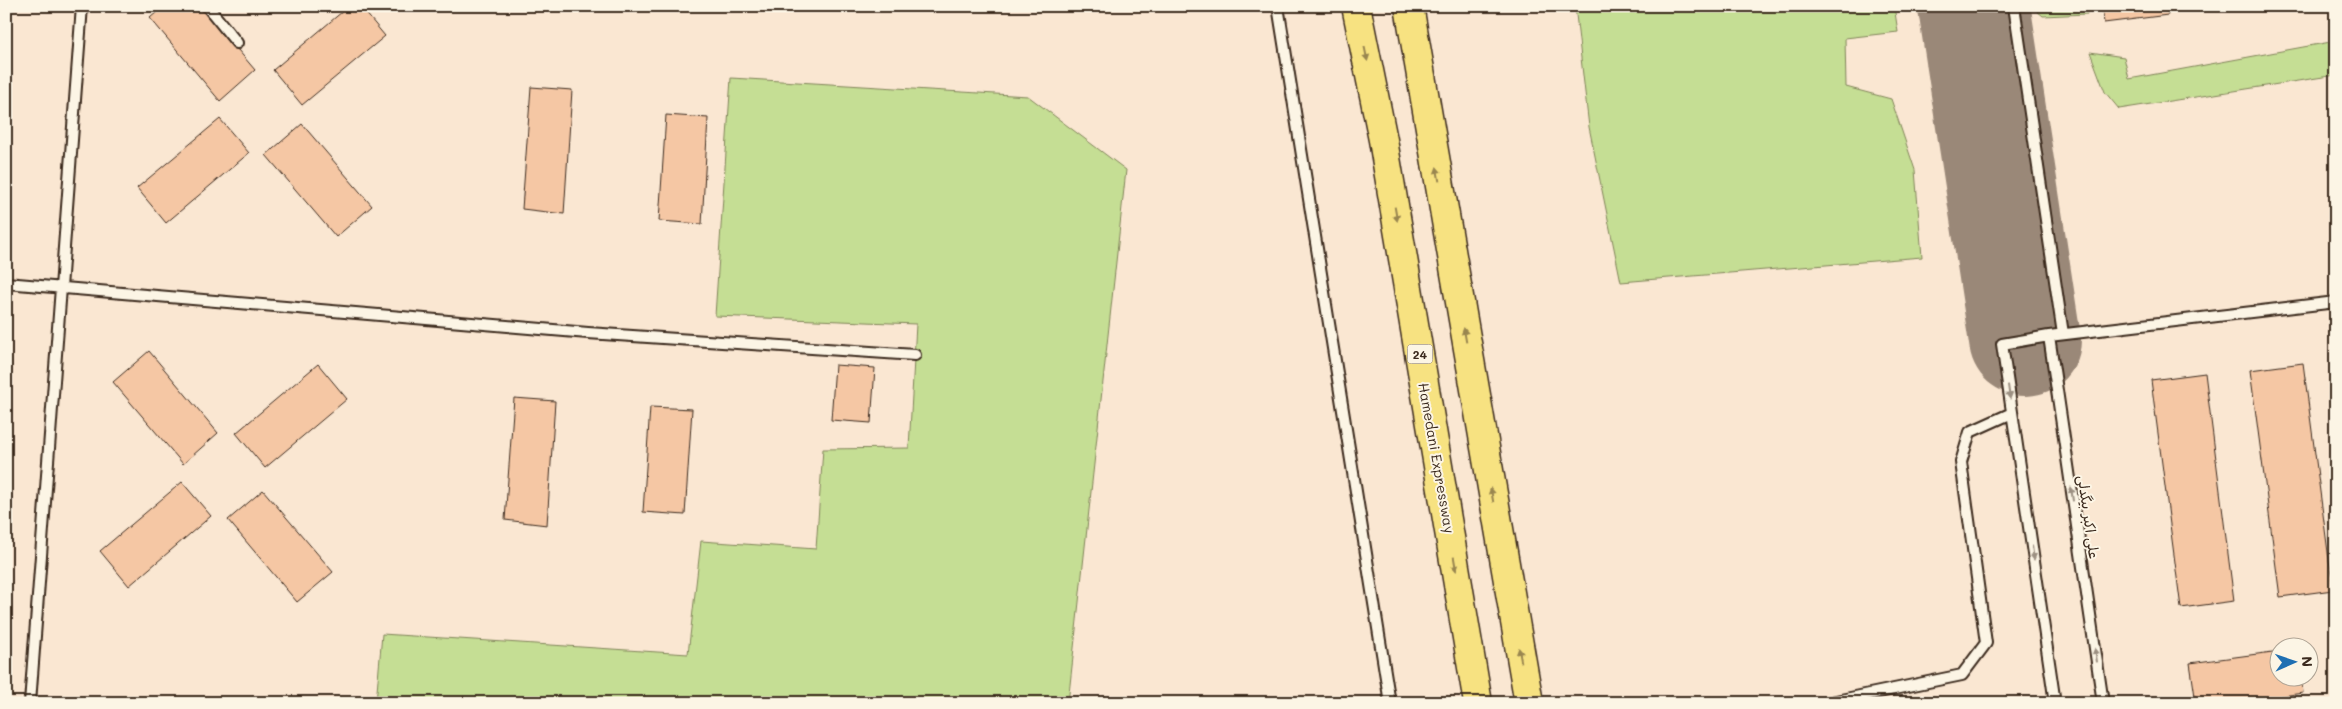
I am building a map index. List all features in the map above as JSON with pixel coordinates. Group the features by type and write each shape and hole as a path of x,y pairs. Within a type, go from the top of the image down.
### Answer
{"highway":[{"name":"Hamedani Expressway","path":"1356,6 1385,150 1478,703"},
{"path":"1409,6 1529,703"}],"lane":[{"path":"30,703 82,6"},
{"path":"207,6 237,43"},
{"path":"1278,6 1390,703"},
{"path":"2014,6 2063,334"},
{"path":"6,283 61,286 588,333 915,355"},
{"path":"2055,703 2002,344 2063,334 2336,302"},
{"name":"علی اکبر بیگدلی","path":"2049,336 2103,703"},
{"path":"1826,703 1962,674 1986,643 1961,462 1970,432 2012,413"}],"green space":[{"path":"1575,6 1894,6 1898,32 1845,38 1846,87 1891,99 1915,170 1922,257 1621,282 1589,127"},
{"path":"2031,6 2086,6 2087,14 2043,16"},
{"path":"2336,41 2336,75 2119,109 2105,92 2090,52 2124,57 2129,79"},
{"path":"731,78 1028,96 1126,170 1068,703 376,703 382,634 688,654 701,541 816,549 823,449 909,448 916,324 715,316"}],"building":[{"path":"164,6 200,6 232,47 238,50 255,70 220,101 150,18"},
{"path":"349,6 360,6 385,36 302,105 273,70"},
{"path":"2102,6 2168,6 2168,15 2104,23"},
{"path":"531,87 572,90 564,214 522,209"},
{"path":"666,115 708,118 702,224 659,221"},
{"path":"220,119 249,153 166,223 137,188"},
{"path":"302,124 372,206 336,237 266,155"},
{"path":"149,351 218,433 183,464 113,382"},
{"path":"2303,363 2333,590 2280,597 2250,370"},
{"path":"318,364 347,399 265,468 236,433"},
{"path":"835,365 875,368 871,423 831,420"},
{"path":"2205,373 2234,601 2181,608 2151,380"},
{"path":"514,398 555,401 547,525 505,520"},
{"path":"650,407 692,409 685,515 643,512"},
{"path":"182,482 211,516 129,586 100,551"},
{"path":"263,490 333,572 297,602 228,520"},
{"path":"2270,652 2270,686 2302,686 2303,693 2234,703 2196,703 2190,663"}],"runway":[{"path":"1974,6 2025,340"}]}
